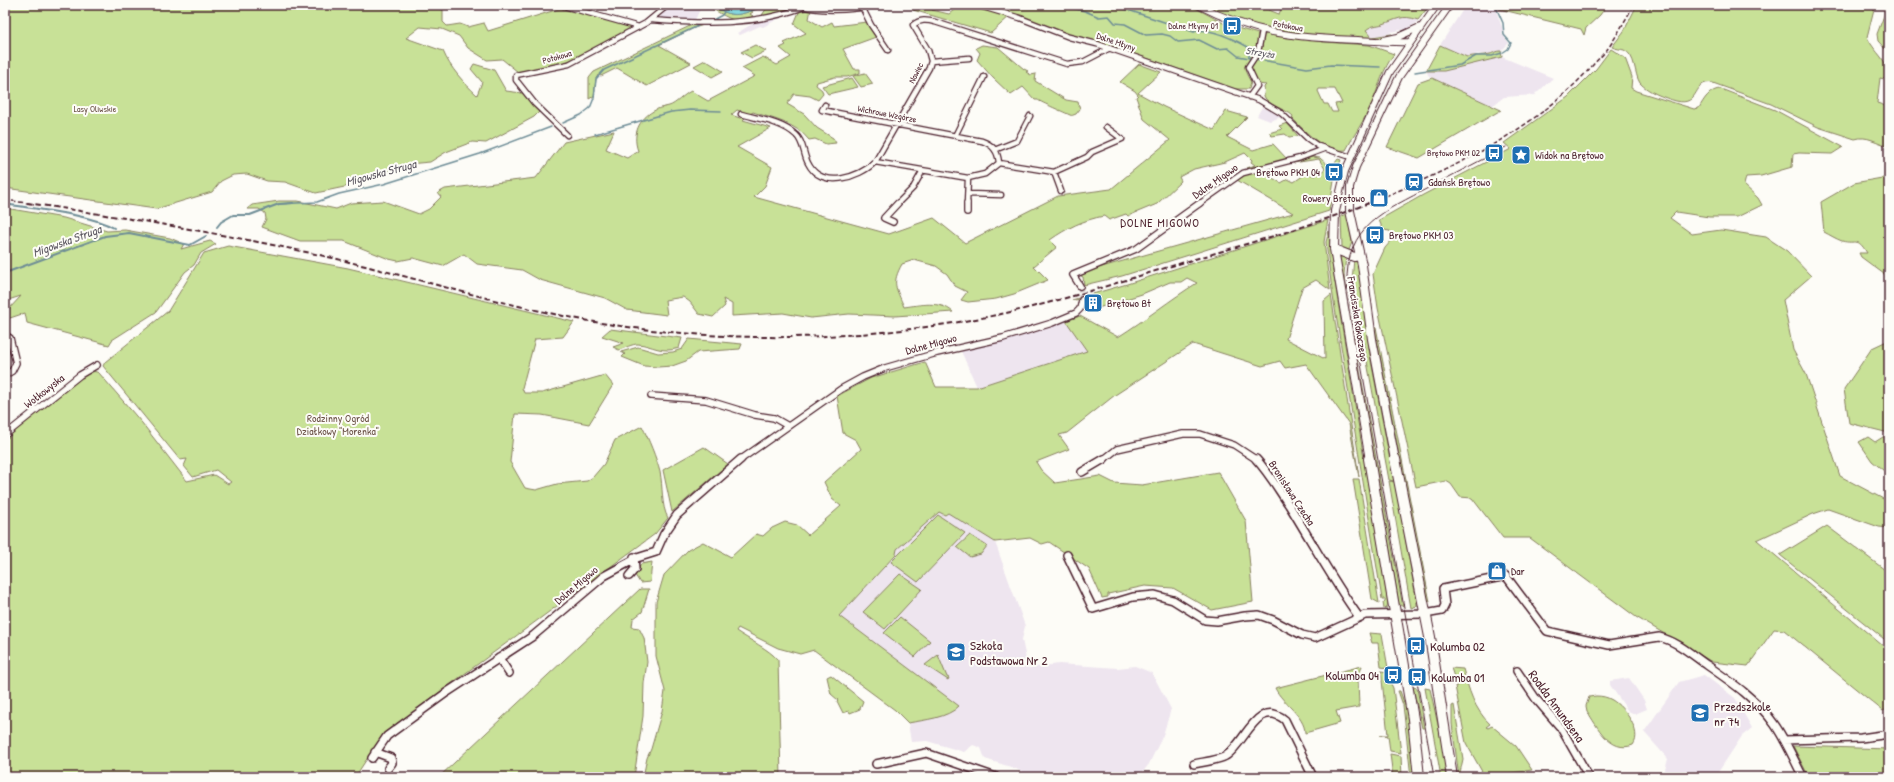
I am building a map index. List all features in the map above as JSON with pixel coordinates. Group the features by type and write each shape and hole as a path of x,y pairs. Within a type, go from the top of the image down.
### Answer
{"main road":[{"name":"Potokowa","path":"1198,5 1221,18 1262,30 1311,39 1380,41 1395,43 1410,42"},
{"path":"1410,42 1437,5"},
{"path":"1421,44 1450,5"},
{"path":"1427,18 1438,22"},
{"name":"Potokowa","path":"1380,41 1398,37 1421,27"},
{"name":"Potokowa","path":"1398,37 1410,42 1421,44"},
{"name":"Franciszka Rakoczego","path":"1410,42 1390,72 1343,175 1336,204 1334,249 1413,719 1419,777"},
{"path":"1395,43 1403,51"},
{"name":"Franciszka Rakoczego","path":"1421,44 1399,77 1353,174 1350,187 1350,211 1360,256 1386,412 1443,707 1452,777"},
{"path":"1334,249 1354,257 1360,256"}],"street":[{"path":"560,5 639,27"},
{"name":"Potokowa","path":"567,135 535,104 516,80 516,75 569,64 651,20 668,5"},
{"path":"651,20 711,23 746,21 774,17 801,6 838,9 863,9 878,5"},
{"name":"Dolne Młyny","path":"976,5 1020,18 1069,37 1110,48 1270,105 1281,112 1308,139 1324,149 1351,157"},
{"path":"863,9 871,25 888,50"},
{"name":"Nowiec","path":"741,114 794,133 802,142 809,166 821,175 842,178 852,177 867,170 875,162 898,125 931,61 930,52 914,29 913,25 918,21 926,20 943,24 1067,64 1083,62 1110,48"},
{"path":"1249,97 1257,86 1248,70 1248,66 1259,50 1262,30"},
{"path":"931,61 969,58"},
{"path":"956,134 984,77"},
{"name":"Wichrowe Wzgórze","path":"826,105 822,110 898,125 956,134 984,141 997,150"},
{"path":"999,163 997,150 1017,141 1030,116"},
{"path":"875,162 922,172 968,178 987,173 999,163 1054,172 1087,157 1092,152 1122,139 1106,127"},
{"name":"Dolne Migowo","path":"1080,286 1073,275 1136,249 1243,173 1300,158 1324,149"},
{"path":"894,222 884,218 913,188 922,172"},
{"path":"1054,172 1061,191"},
{"path":"968,178 968,212"},
{"path":"968,194 1001,195"},
{"name":"Dolne Migowo","path":"388,768 392,763 391,758 374,755 387,736 544,627 597,580 634,557 656,552 664,534 677,515 742,460 841,389 874,372 937,353 1003,338 1052,323 1076,313 1080,309 1082,300"},
{"path":"5,335 10,338 16,363 12,370 5,375"},
{"name":"Wołkowyska","path":"5,435 80,375 97,365"},
{"path":"651,396 706,400 755,415 774,418 788,426"},
{"name":"Bronisława Czecha","path":"1082,472 1102,461 1117,449 1183,434 1200,434 1234,445 1256,459 1267,471 1316,549 1340,591 1359,617"},
{"path":"1067,555 1093,609 1134,598 1158,595 1171,599 1206,620 1214,622 1249,614 1257,615 1267,617 1306,637 1315,638 1359,617 1371,614 1425,614 1444,609 1443,589 1506,576 1547,631 1609,644 1659,637 1668,639 1683,648 1743,690 1764,710 1784,740 1803,777"},
{"path":"629,576 635,569 634,557"},
{"path":"499,658 509,673"},
{"name":"Roalda Amundsena","path":"1517,670 1536,699 1561,728 1589,777"},
{"path":"1194,764 1227,756 1261,715 1267,712 1278,714 1285,720 1313,777"},
{"path":"1784,740 1861,738 1889,734"},
{"path":"876,764 926,753 996,777"}],"shaded area":[{"path":"672,5 702,5 695,20 662,19 660,16"},
{"path":"1466,5 1494,5 1503,30 1502,34 1509,43 1501,51 1467,57 1440,45"},
{"path":"789,13 763,27 760,26 740,35 737,33 757,21"},
{"path":"1398,17 1418,20 1415,24 1406,29 1390,32 1392,34 1372,37 1365,30 1371,26 1387,23"},
{"path":"1502,57 1553,78 1535,93 1536,95 1504,97 1492,106 1429,76 1426,71 1444,71"},
{"path":"1262,107 1281,117 1270,121 1257,116"},
{"path":"1066,321 1087,351 977,387 961,351 1021,337 1027,333"},
{"name":"Szkoła Podstawowa Nr 2","path":"939,511 948,512 995,542 1025,626 1022,640 1028,668 1059,664 1118,668 1135,666 1152,673 1171,709 1163,735 1149,764 1139,777 1033,777 1014,768 985,759 981,748 973,745 964,752 927,741 911,742 908,723 948,714 959,706 839,616 896,554 897,549"},
{"name":"Przedszkole nr 74","path":"1704,675 1735,698 1752,728 1742,736 1715,777 1663,777 1668,759 1644,732 1679,682"},
{"path":"1629,678 1644,700 1647,709 1635,714 1628,711 1610,685 1610,681"}],"green space":[{"name":"Lasy Oliwskie","path":"5,5 434,5 443,10 443,22 447,26 460,24 468,27 484,23 488,31 562,8 629,26 632,29 566,62 518,72 502,59 487,60 468,48 459,36 442,29 420,27 406,38 443,51 449,63 458,75 477,95 482,82 471,69 474,64 494,70 506,91 522,93 539,112 534,117 486,143 472,142 446,152 430,162 408,164 377,175 359,177 354,185 316,193 285,182 267,181 247,174 233,175 221,181 212,192 156,209 5,188"},
{"path":"703,5 716,7 734,14 742,14 751,11 753,12 750,14 753,16 747,20 734,20"},
{"path":"769,5 796,5 798,7 760,18"},
{"path":"913,5 936,5 932,10 949,14 960,5 969,5 1010,16 991,33 913,10 916,6"},
{"path":"981,5 1190,5 1227,25 1258,34 1256,50 1245,69 1251,82 1249,89 1235,89 1100,42 1078,39"},
{"path":"1202,5 1256,5 1279,14 1282,7 1278,5 1429,6 1418,20 1412,18 1399,18 1383,24 1372,26 1366,30 1372,37 1392,34 1394,36 1362,40 1324,38 1253,26 1216,11 1219,8 1214,10"},
{"path":"1497,5 1607,5 1600,15 1586,28 1584,35 1581,29 1499,9"},
{"path":"1637,5 1875,5 1867,37 1887,67 1889,80 1880,78 1877,103 1889,107 1889,146 1864,138 1855,139 1818,127 1771,104 1713,83 1706,83 1702,85 1693,97 1684,102 1672,100 1652,92 1640,83 1633,60 1628,52 1612,47 1624,31"},
{"path":"1888,5 1889,53 1878,41 1877,34"},
{"path":"811,9 809,19 822,27 832,22 834,26 867,22 876,37 843,49 854,69 860,69 860,73 847,77 835,77 817,82 816,85 822,90 823,94 818,100 810,96 794,94 787,104 804,114 817,128 833,138 836,143 826,144 815,139 809,140 798,129 776,119 753,112 750,114 737,110 731,115 740,118 746,117 743,120 771,128 737,147 772,167 765,186 754,197 889,234 934,218 965,243 1058,196 1111,189 1170,140 1144,119 1136,97 1138,95 1135,91 1120,82 1139,64 1161,72 1138,93 1164,107 1214,130 1226,111 1247,117 1227,137 1253,150 1273,144 1287,159 1247,168 1255,165 1245,153 1225,162 1194,169 1179,177 1181,181 1157,204 1128,216 1126,214 1109,220 1104,216 1076,225 1050,240 1057,247 1034,266 1048,280 1014,294 996,299 968,302 961,300 967,292 955,286 947,274 936,266 914,260 902,264 897,276 896,286 904,307 929,304 948,308 953,312 895,316 849,314 811,318 783,313 732,316 732,304 723,299 725,306 713,317 699,314 690,302 683,297 665,300 667,315 627,310 605,298 540,280 522,270 477,264 464,254 443,266 413,258 398,261 389,259 344,241 300,241 262,227 266,219 265,213 259,209 247,209 252,205 279,201 298,201 336,209 351,203 383,201 419,214 429,209 441,197 438,193 445,189 536,178 564,142 614,131 606,149 627,158 638,151 636,137 639,125 653,111 672,105 691,91 708,101 755,76 742,68 763,57 777,65 791,57 780,48 786,45 784,43 806,33 794,24 799,12"},
{"path":"694,24 707,24 694,28 659,45 691,63 647,86 617,68 601,76 598,75 596,79 594,96 589,99 589,78 594,72"},
{"path":"1266,34 1324,42 1369,45 1394,54 1384,72 1363,121 1346,150 1338,150 1323,145 1303,129 1292,118 1293,116 1266,99 1264,96 1264,87 1266,85 1258,84 1250,66 1261,52 1264,35","holes":["1319,89 1335,89 1342,103 1335,104 1338,112 1332,112 1328,104 1324,104 1318,91"]},
{"path":"755,45 766,51 752,58 741,52"},
{"path":"982,45 998,47 1028,71 1026,72 1031,75 1036,74 1035,81 1066,100 1078,102 1080,109 1076,114 1071,115 1035,100 1023,87 1011,95 977,60 980,53 976,48"},
{"path":"1440,45 1467,57 1487,55 1501,51 1502,57 1444,71 1426,71"},
{"path":"1611,49 1625,58 1632,77 1631,88 1636,91 1694,109 1699,108 1705,98 1711,93 1717,89 1721,89 1775,110 1843,147 1832,154 1793,154 1792,167 1761,176 1746,177 1744,185 1758,198 1762,205 1737,217 1709,217 1676,212 1670,218 1692,234 1721,230 1766,237 1787,251 1811,276 1783,300 1793,350 1806,374 1840,476 1889,502 1889,528 1879,527 1828,509 1813,514 1757,540 1889,651 1889,708 1883,711 1784,630 1774,629 1748,666 1712,662 1636,617 1530,538 1503,538 1472,498 1460,497 1451,484 1446,481 1416,487 1378,308 1373,274 1385,248 1392,240 1390,231 1383,230 1379,220 1511,149 1504,143 1568,97 1596,69"},
{"path":"705,60 723,71 712,77 694,66"},
{"path":"865,73 873,84 861,87 853,76"},
{"path":"852,78 858,87 828,94 822,86"},
{"path":"1432,78 1501,110 1419,158 1387,147 1418,83"},
{"path":"1287,123 1298,136 1289,137 1285,134 1272,136 1269,133 1282,129 1279,126"},
{"path":"1312,157 1320,158 1331,168 1338,159 1341,160 1336,172 1333,171 1332,174 1335,175 1329,211 1122,276 1084,285 1083,277 1081,276 1084,272 1293,213 1237,180 1247,174 1259,170 1281,183 1288,179 1294,182 1307,173 1315,176 1325,169 1319,159 1293,163"},
{"path":"1882,178 1889,180 1889,291 1884,287 1888,277 1861,257 1859,253 1867,253 1861,245 1856,242 1842,241 1824,232 1821,202 1854,183"},
{"path":"5,208 64,218 107,231 125,230 170,238 184,244 181,249 210,241 216,244 201,253 194,265 185,272 156,312 112,340 109,345 27,323 25,313 10,318 5,317 5,311 9,309 21,296 5,301"},
{"path":"1347,214 1352,242 1348,253 1342,247 1341,216"},
{"path":"1328,220 1324,242 1330,290 1316,280 1302,288 1286,339 1325,359 1324,301 1331,295 1359,477 1349,424 1306,364 1285,368 1280,361 1262,366 1193,344 1115,395 1067,433 1059,435 1069,449 1036,462 1041,470 1055,483 1100,476 1114,483 1142,485 1218,472 1246,521 1253,602 1212,610 1173,588 1145,586 1108,594 1108,597 1102,598 1089,569 1049,542 1042,544 1030,538 995,542 948,513 945,515 939,512 897,549 896,554 839,616 959,706 942,716 908,723 895,710 814,650 800,654 778,648 738,628 736,631 764,648 778,660 781,777 643,777 647,758 662,711 665,691 656,656 656,602 664,575 688,550 703,542 731,557 756,534 763,536 772,528 785,522 797,525 808,535 841,506 832,499 824,482 861,449 856,440 843,433 837,396 871,378 925,362 936,387 977,387 1087,351 1066,321 1080,316 1118,337 1197,283 1187,278 1181,282 1170,282 1142,294 1098,308 1097,302 1089,299 1072,300"},
{"path":"1329,231 1330,250 1338,302 1388,603 1387,608 1384,609 1383,603 1385,599 1382,599 1332,290 1326,242"},
{"name":"Rodzinny Ogród Działkowy \"Morenka\"","path":"228,246 348,268 574,322 563,337 535,339 522,388 524,393 542,393 605,375 613,385 589,424 542,415 515,414 510,462 525,488 536,490 557,484 587,481 593,477 604,464 615,440 642,426 660,472 663,502 668,518 655,534 384,733 355,777 5,777 5,438 85,375 90,372 95,372 99,373 142,423 187,481 214,475 228,484 231,482 216,470 193,477 184,466 187,459 180,460 103,366 105,362 168,311 204,253"},
{"path":"1339,253 1346,257 1344,274 1345,288"},
{"path":"1354,259 1357,260 1359,269 1370,355 1394,481 1389,480 1352,281"},
{"path":"1347,302 1403,607 1399,604"},
{"path":"1374,326 1376,327 1430,602 1427,599"},
{"path":"610,329 682,338 679,348 673,350 662,350 638,344 619,350 613,347 624,343 602,336"},
{"path":"689,339 742,344 740,349 698,352 686,361 672,366 644,366 622,357 625,354 621,352 638,347 658,353 673,352 682,349"},
{"path":"1889,340 1889,433 1849,423 1844,389 1872,348"},
{"path":"1889,436 1889,475 1872,461 1859,442 1868,437 1875,442 1883,437"},
{"path":"704,447 728,464 672,512 663,470"},
{"path":"1353,479 1359,479 1379,603 1372,599"},
{"path":"1389,481 1395,482 1417,603 1417,606 1411,608"},
{"path":"938,515 965,533 918,582 891,562"},
{"path":"1827,526 1889,573 1889,643 1780,555"},
{"path":"970,535 987,546 981,554 970,557 957,547"},
{"path":"652,562 650,582 640,583 635,575 641,564"},
{"path":"900,574 922,589 885,629 863,612"},
{"path":"640,589 649,589 642,612 633,619 632,627 639,628 644,638 647,662 644,683 643,716 634,777 439,777"},
{"path":"900,617 930,641 915,657 884,633"},
{"path":"1369,633 1382,634 1388,668 1381,667 1378,643 1372,643"},
{"path":"938,655 947,677 949,678 948,680 925,665"},
{"path":"1362,666 1358,679 1359,707 1336,711 1340,723 1305,733 1304,727 1297,715 1278,694 1275,688"},
{"path":"1451,668 1463,669 1476,706 1490,724 1486,727 1488,728 1492,726 1516,746 1532,770 1485,777 1466,743 1455,686 1457,686"},
{"path":"1381,671 1388,672 1393,688 1401,753 1390,751 1388,736 1380,735 1388,735"},
{"path":"831,675 863,701 860,709 850,713 849,711 843,713 837,701 838,700 831,694 827,677"},
{"path":"1413,687 1417,688 1424,728 1422,728"},
{"path":"1425,688 1430,689 1445,756 1446,777 1441,777"},
{"path":"1398,691 1400,691 1407,711 1414,777 1411,777 1403,705"},
{"path":"1596,696 1612,700 1617,703 1627,714 1636,733 1633,745 1625,747 1618,746 1605,737 1600,731 1587,711 1586,706 1589,697"},
{"path":"1454,705 1463,759 1459,777 1452,724 1452,706"},
{"path":"1793,746 1889,749 1889,777 1809,777"},
{"path":"1390,754 1401,756 1402,777 1393,777"}],"water":[{"path":"711,5 754,5 757,9 738,14 729,14"}],"waterway":[{"name":"Strzyża","path":"1059,5 1085,11 1099,17 1109,16 1115,23 1125,24 1146,35 1162,34 1170,36 1178,42 1199,40 1217,49 1228,48 1238,56 1307,68 1331,65 1380,67"},
{"path":"1113,5 1194,32 1214,32 1248,47 1249,57"},
{"name":"Strzyża","path":"1415,72 1460,65 1476,56 1492,56 1502,53 1508,49 1511,43 1504,35 1503,23 1495,5"},
{"name":"Migowska Struga","path":"711,21 722,15 724,12"},
{"name":"Migowska Struga","path":"563,123 581,115 590,108 594,98 596,79 604,70 698,26"},
{"path":"595,134 671,112 690,110 721,111"},
{"name":"Migowska Struga","path":"282,204 317,202 339,194 384,184 480,154 551,127"},
{"name":"Migowska Struga","path":"282,204 293,203"},
{"path":"5,204 91,219 114,228"},
{"name":"Migowska Struga","path":"217,227 221,222 233,215 250,215 282,204"},
{"name":"Migowska Struga","path":"5,273 105,236 129,233 190,245 206,236"}],"tunnel":[{"path":"1080,286 1082,300"}],"tram line":[{"path":"1434,777 1347,285 1348,265 1353,248 1361,234 1371,222 1383,213 1506,147"}],"railway":[{"path":"1366,204 1428,178 1488,148 1544,111 1569,89 1605,52 1634,5"},
{"path":"5,200 29,203"},
{"path":"29,203 34,204"},
{"path":"29,203 257,242 333,258 558,315 597,322 681,333 774,337 821,336 914,329 1006,313 1073,296 1277,235 1324,220 1369,203"}],"place":[{"name":"Dolne Młyny 01","path":"1232,26"},
{"name":"Brętowo PKM 02","path":"1494,153"},
{"name":"Widok na Brętowo","path":"1521,155"},
{"name":"Brętowo PKM 04","path":"1334,172"},
{"name":"Gdańsk Brętowo","path":"1414,182"},
{"name":"Rowery Brętowo","path":"1379,198"},
{"name":"Brętowo PKM 03","path":"1375,235"},
{"name":"Brętowo Bt","path":"1093,303"},
{"name":"Dar","path":"1497,571"},
{"name":"Kolumba 02","path":"1416,646"},
{"name":"Szkoła Podstawowa Nr 2","path":"956,652"},
{"name":"Kolumba 04","path":"1393,675"},
{"name":"Kolumba 01","path":"1417,677"},
{"name":"Przedszkole nr 74","path":"1700,713"}],"district":[{"name":"DOLNE MIGOWO","path":"1160,223"}]}
